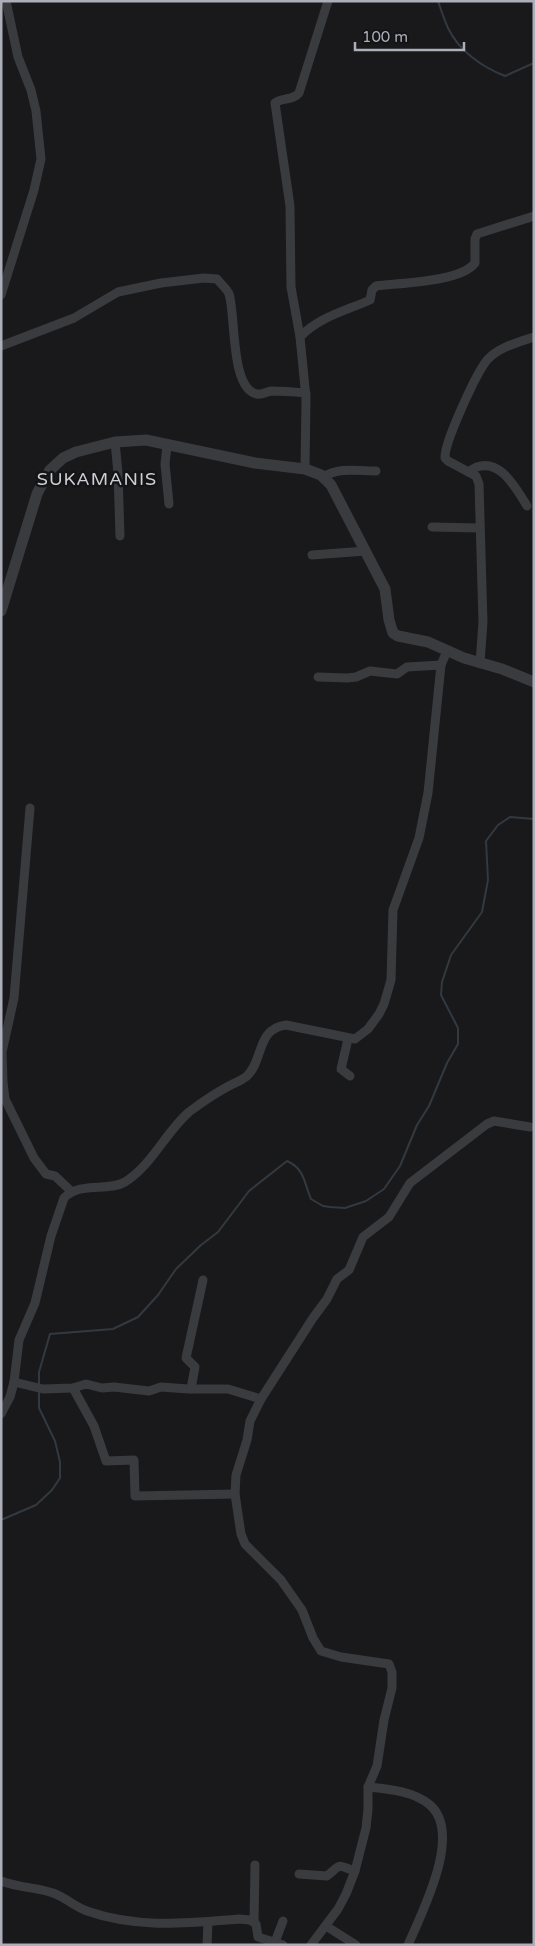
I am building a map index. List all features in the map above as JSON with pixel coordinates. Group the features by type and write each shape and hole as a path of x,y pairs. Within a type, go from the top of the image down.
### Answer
{"street":[{"path":"1,295 34,190 40,159 40,136 31,90 18,57 6,1"},
{"path":"305,469 306,393 300,337 291,287 290,206 275,103 278,100 296,97 300,90 328,1"},
{"path":"300,337 319,322 341,310 370,300 372,290 376,286 424,282 444,278 469,269 475,263 475,238 477,234 534,216"},
{"path":"1,346 74,318 118,292 161,283 204,278 217,279 228,292 233,311 237,357 242,378 250,392 259,395 269,391 306,393"},
{"path":"480,663 483,622 479,484 476,476 448,461 445,455 449,438 480,371 489,358 516,343 534,338"},
{"path":"1,611 37,494 50,470 63,458 76,452 115,442 146,440 167,446 255,463 305,469 324,477 331,485 385,589 389,620 393,633 398,636 428,642 447,651 534,682"},
{"path":"115,442 120,536"},
{"path":"167,446 165,464 169,504"},
{"path":"468,472 473,468 483,465 497,469 511,479 527,506"},
{"path":"324,477 333,472 376,471"},
{"path":"432,527 479,528"},
{"path":"312,555 366,551"},
{"path":"1,1414 10,1398 19,1340 35,1303 57,1217 64,1198 80,1189 122,1183 129,1179 141,1169 175,1126 190,1112 248,1074 266,1038 278,1026 286,1025 348,1039 359,1038 368,1029 384,1004 391,980 393,910 419,838 428,793 441,665 447,651"},
{"path":"318,677 356,677 370,671 396,674 407,667 441,665"},
{"path":"30,808 14,998 2,1052 3,1082 5,1099 34,1158 46,1174 54,1176 72,1192"},
{"path":"348,1039 341,1069 350,1076"},
{"path":"311,1945 326,1926 346,1894 356,1871 367,1818 368,1787 377,1766 384,1720 392,1688 391,1667 385,1663 326,1653 318,1648 302,1610 281,1580 245,1544 241,1534 235,1494 236,1475 247,1440 250,1421 261,1399 313,1318 327,1300 337,1279 349,1270 363,1237 389,1216 410,1184 487,1124 494,1121 530,1128"},
{"path":"191,1389 195,1367 186,1358 203,1280"},
{"path":"14,1382 43,1389 73,1388 86,1384 102,1388 114,1387 149,1390 161,1387 228,1389 261,1399"},
{"path":"73,1388 94,1426 106,1461 134,1460 135,1496 235,1494"},
{"path":"368,1787 394,1790 419,1798 438,1814 442,1825 443,1833 438,1871 408,1945"},
{"path":"255,1864 254,1922 257,1926 258,1937 279,1943 283,1921"},
{"path":"298,1874 326,1876 336,1867 340,1866 356,1871"},
{"path":"1,1881 20,1888 54,1893 89,1912 123,1920 171,1925 239,1919 254,1922"},
{"path":"207,1945 208,1922"},
{"path":"326,1926 356,1945"}],"waterway":[{"path":"438,1 447,25 458,44 480,63 505,76 534,63"},
{"path":"39,1384 39,1372 50,1334 113,1329 138,1317 158,1295 176,1269 218,1232 249,1191 287,1161 301,1172 311,1199 323,1206 345,1208 366,1201 384,1189 400,1166 417,1125 429,1106 447,1063 458,1044 458,1028 441,995 442,982 451,955 482,912 488,880 486,841 498,825 510,817 534,819"},
{"path":"1,1520 36,1505 52,1490 60,1478 60,1462 55,1441 39,1408 39,1391"}],"district":[{"name":"SUKAMANIS","path":"97,479"}]}
